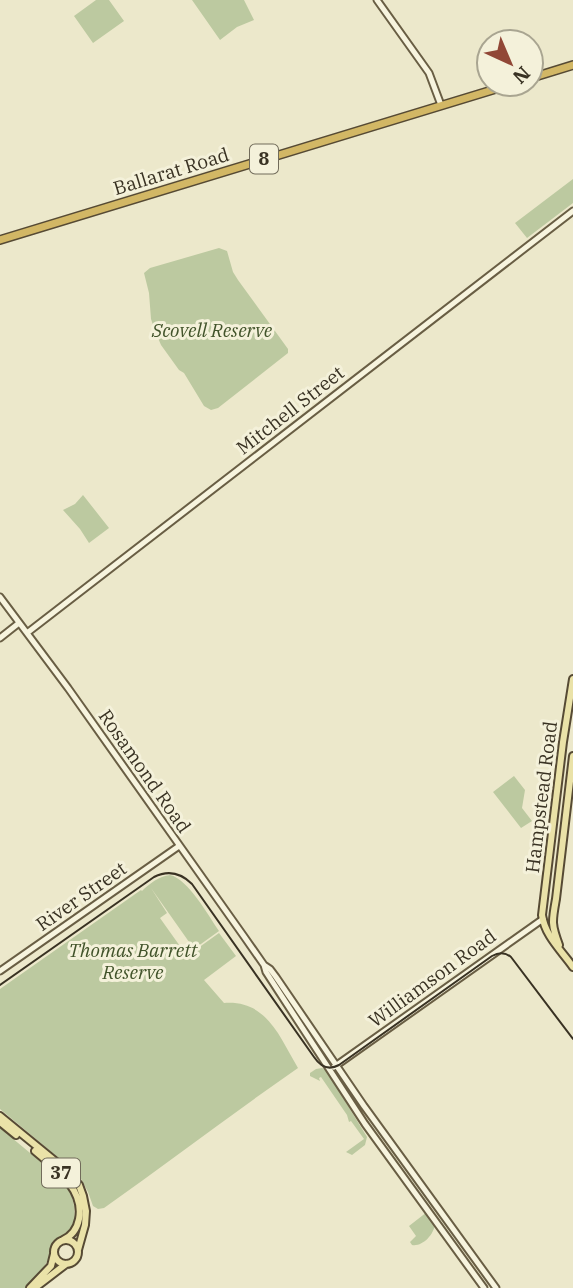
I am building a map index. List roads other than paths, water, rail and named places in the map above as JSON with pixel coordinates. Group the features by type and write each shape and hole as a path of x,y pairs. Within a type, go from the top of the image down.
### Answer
{"highway":[{"path":"545,74 573,65"},
{"name":"Ballarat Road","path":"0,240 475,95"}],"main road":[{"name":"Hampstead Road","path":"542,919 573,680"},
{"name":"Hampstead Road","path":"552,912 573,756"},
{"name":"Williamson Road","path":"542,919 552,912"},
{"path":"552,912 553,927 561,950"},
{"path":"542,919 548,935 573,967"},
{"name":"37","path":"0,1116 66,1170 79,1185 86,1211 85,1226 74,1261 32,1288"},
{"name":"37","path":"0,1122 63,1176 74,1190 80,1210 74,1232 57,1244 52,1264 32,1288"},
{"path":"63,1240 73,1242 78,1250"},
{"path":"54,1253 58,1261 67,1264"}],"street":[{"path":"377,0 429,73 441,105"},
{"name":"Mitchell Street","path":"27,633 573,211"},
{"name":"Rosamond Road","path":"0,597 264,965 365,1124 484,1288"},
{"path":"0,638 19,624"},
{"name":"River Street","path":"0,971 179,846"},
{"name":"Williamson Road","path":"330,1070 542,919"},
{"name":"Rosamond Road","path":"264,965 276,977 496,1288"},
{"path":"323,1059 330,1055"},
{"path":"445,1234 452,1228"}],"tram line":[{"path":"0,985 154,877 174,873 192,884 314,1057 325,1067 339,1065 492,956 500,953 511,957 573,1039"}],"park label":[{"name":"Scovell Reserve","path":"212,330"},
{"name":"Thomas Barrett Reserve","path":"133,961"}]}
